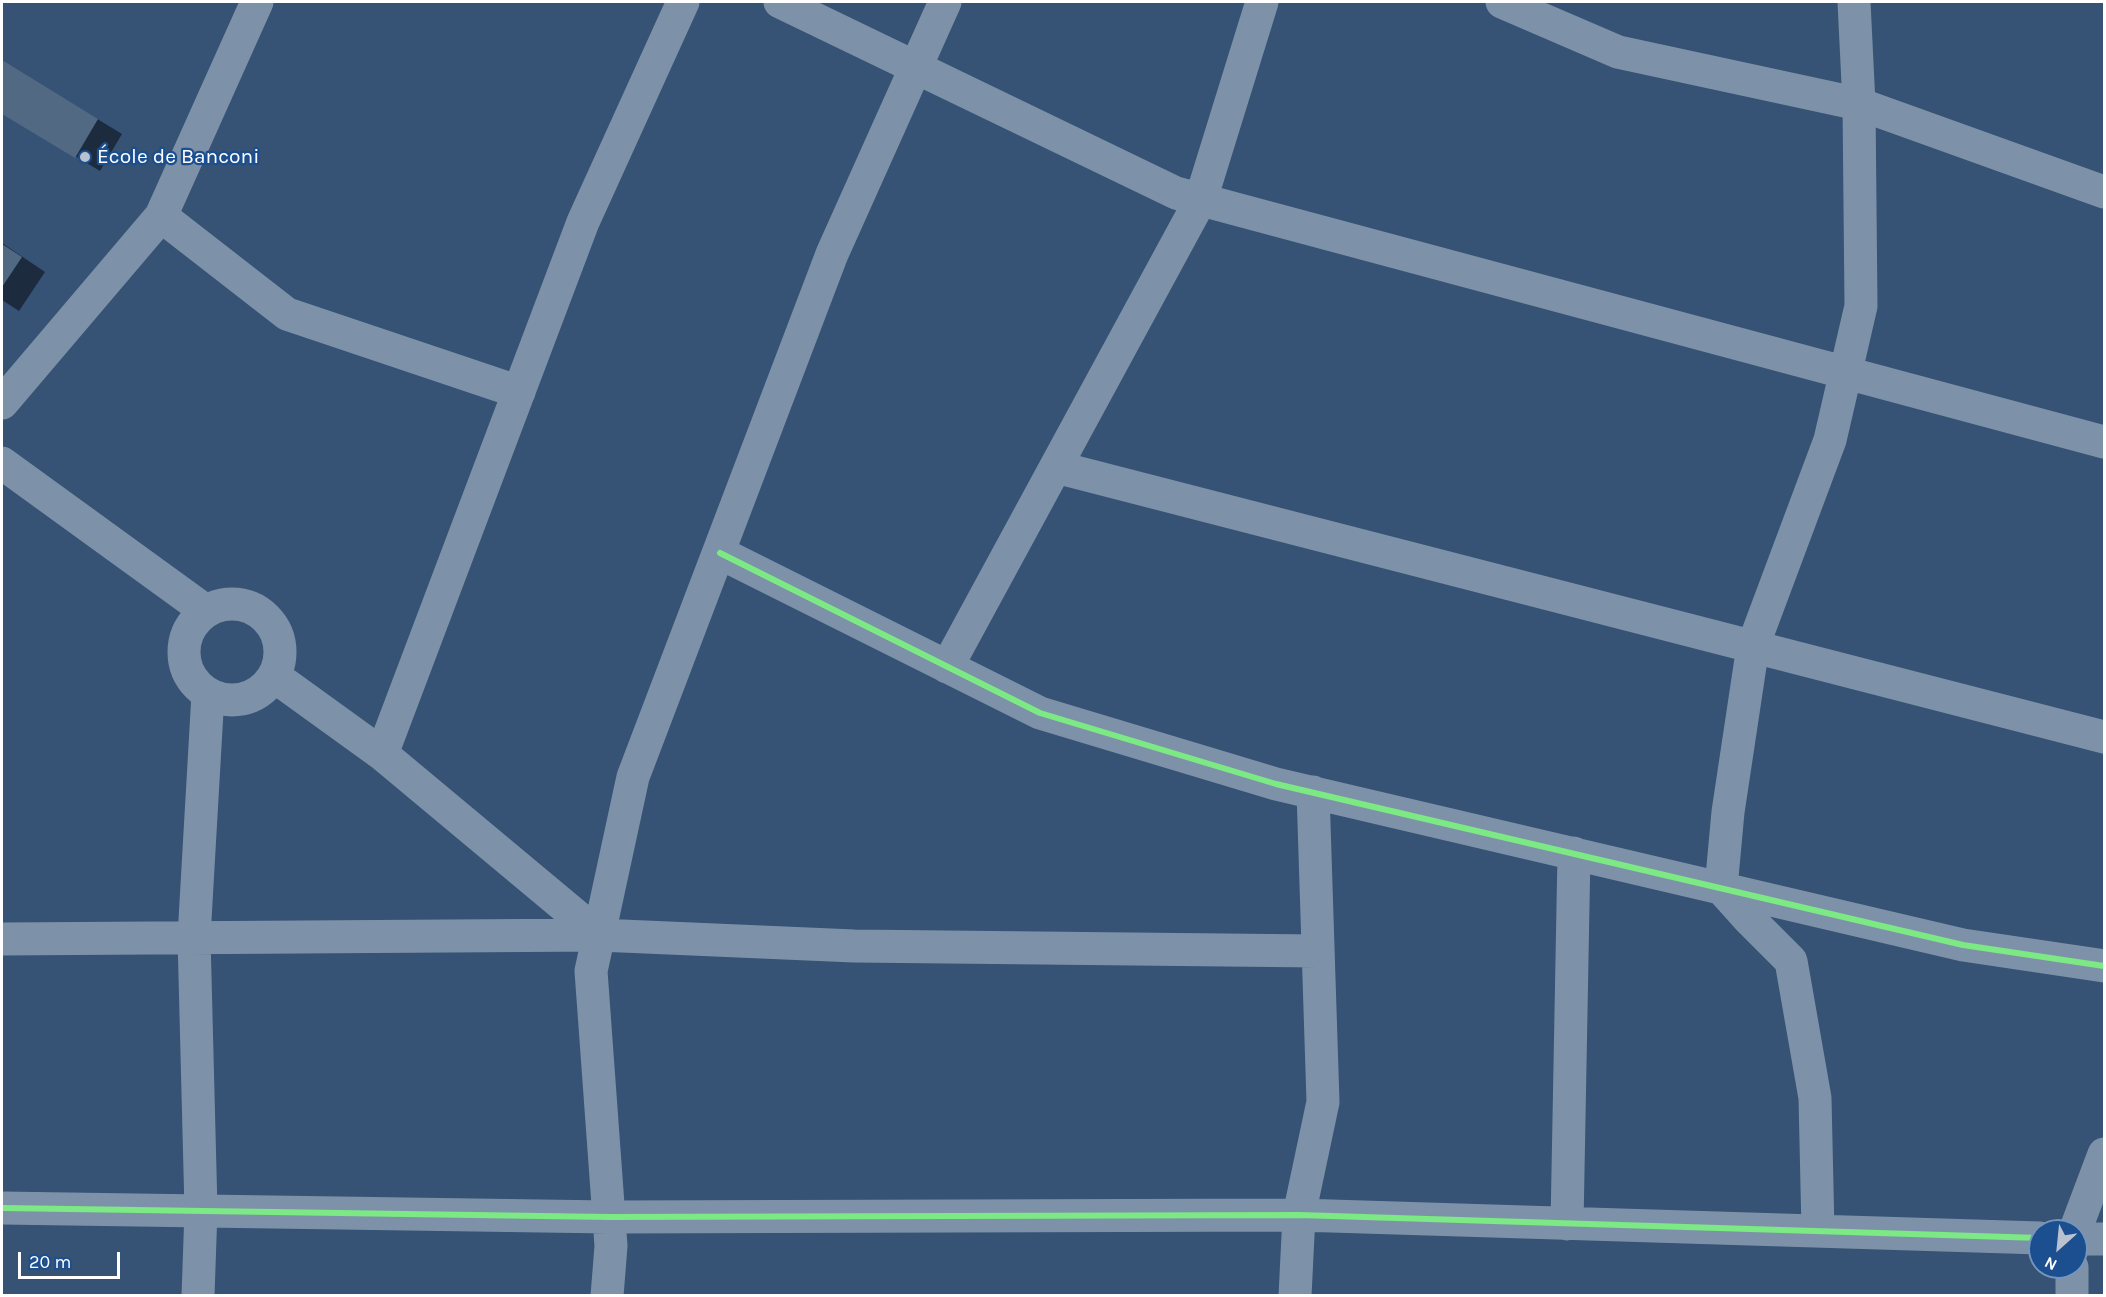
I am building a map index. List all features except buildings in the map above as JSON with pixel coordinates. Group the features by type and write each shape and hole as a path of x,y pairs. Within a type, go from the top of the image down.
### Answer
{"street":[{"path":"2,403 161,216 257,2"},
{"path":"382,754 583,222 683,2"},
{"path":"780,2 1176,193 2104,442"},
{"path":"607,1296 611,1246 591,971 633,777 832,255 945,2"},
{"path":"947,667 1201,199 1262,2"},
{"path":"1502,2 1618,52 1859,104 2104,192"},
{"path":"1818,1231 1815,1098 1791,961 1720,888 1728,812 1753,646 1830,440 1861,306 1859,104 1854,2"},
{"path":"161,216 287,314 519,392"},
{"path":"2,463 206,612"},
{"path":"1056,467 2104,737"},
{"path":"720,553 1040,713 1313,792 1963,945 2104,966"},
{"path":"236,604 252,608 266,617 280,645 279,661 274,676 265,688 252,696 238,700 222,699 208,694 195,683 187,669 184,653 186,637 194,622 206,612 221,605 236,604"},
{"path":"274,676 382,754 598,934"},
{"path":"198,1296 201,1210 194,937 208,694"},
{"path":"1295,1296 1299,1215 1323,1102 1313,792"},
{"path":"1567,1224 1574,853"},
{"path":"2,939 598,934 854,946 1318,951"},
{"path":"2080,1219 2104,1154"},
{"path":"2,1208 609,1217 1299,1215 2028,1238"},
{"path":"2088,1239 2104,1239"},
{"path":"2072,1279 2073,1296"}],"cycle path":[{"path":"720,553 1040,713 1276,784 1963,945 2104,966"},
{"path":"2,1208 609,1217 1299,1215 2028,1238"}],"place":[{"name":"École de Banconi","path":"85,157"}]}
